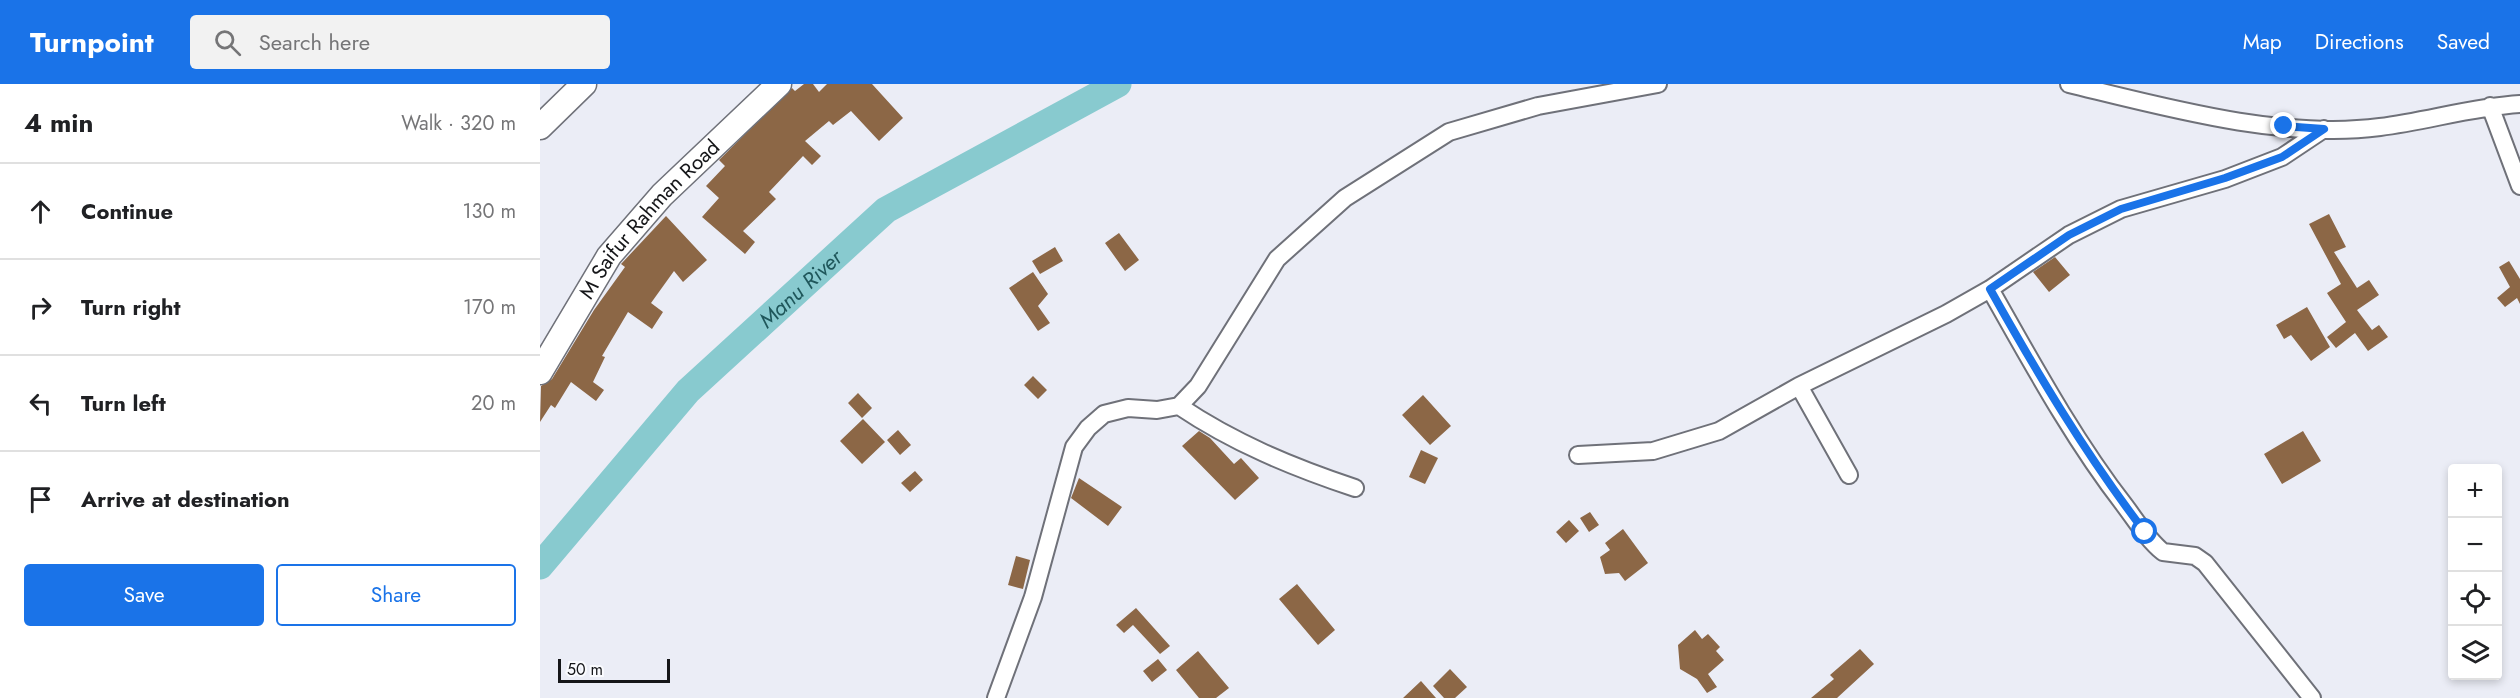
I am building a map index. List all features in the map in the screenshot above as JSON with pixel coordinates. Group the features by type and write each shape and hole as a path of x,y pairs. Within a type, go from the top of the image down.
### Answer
{"main road":[{"path":"540,127 584,84"},
{"name":"M Saifur Rahman Road","path":"540,372 609,256 662,195 779,84"}],"street":[{"path":"996,698 1033,597 1074,447 1088,428 1104,414 1128,408 1157,410 1179,406 1198,386 1277,259 1345,198 1449,132 1538,106 1658,84"},
{"path":"2069,84 2245,123 2324,129 2379,128 2490,106 2520,104"},
{"path":"2490,106 2520,186"},
{"path":"1578,455 1653,451 1719,431 1799,386 1946,314 1990,289 2069,235 2121,209 2225,178 2282,157 2324,129"},
{"path":"1990,289 2042,380 2105,480 2145,532 2163,552 2195,556 2205,563 2312,698"},
{"path":"1799,386 1849,475"},
{"path":"1179,406 1235,441 1296,468 1355,488"}],"building":[{"path":"804,84 813,84 819,92 827,84 872,84 903,118 879,141 851,111 833,125 829,121 805,141 821,156 812,165 803,156 769,192 776,199 743,231 755,242 745,254 702,217 719,198 706,186 725,166 719,160 792,88 795,91"},
{"path":"2329,214 2346,247 2334,252 2357,288 2369,280 2379,295 2357,310 2372,330 2379,325 2388,337 2368,351 2355,333 2336,348 2327,337 2346,322 2327,293 2341,284 2309,224"},
{"path":"666,216 707,260 683,282 674,271 651,303 663,312 652,329 628,312 602,356 605,357 593,382 604,390 596,401 571,382 555,408 551,405 540,422 541,386 552,379 594,310 625,267 621,264"},
{"path":"1119,233 1139,260 1125,271 1105,243"},
{"path":"1055,247 1063,261 1040,274 1032,261"},
{"path":"2055,257 2070,275 2049,292 2033,272"},
{"path":"2509,261 2520,279 2520,304 2517,298 2505,307 2497,298 2510,287 2499,267"},
{"path":"1033,272 1048,294 1038,306 1050,323 1038,331 1009,288"},
{"path":"2307,307 2330,347 2311,361 2291,335 2284,339 2276,325"},
{"path":"1033,376 1047,390 1038,399 1024,385"},
{"path":"858,393 872,408 862,418 848,403"},
{"path":"1423,395 1451,426 1430,445 1402,415"},
{"path":"863,419 885,442 862,464 840,441"},
{"path":"898,430 911,445 900,455 887,440"},
{"path":"1199,431 1210,438 1234,464 1241,458 1259,478 1235,500 1182,446"},
{"path":"2303,431 2321,461 2282,484 2264,454"},
{"path":"1421,450 1438,458 1425,484 1409,477"},
{"path":"915,471 923,480 910,492 901,483"},
{"path":"1079,478 1122,507 1108,526 1071,498"},
{"path":"1590,512 1599,525 1589,532 1580,518"},
{"path":"1569,520 1579,531 1566,543 1556,532"},
{"path":"1623,529 1648,563 1625,581 1619,573 1605,574 1600,557 1610,550 1605,543"},
{"path":"1016,556 1030,560 1023,589 1008,585"},
{"path":"1297,584 1335,630 1318,645 1279,599"},
{"path":"1136,608 1170,646 1160,654 1133,625 1124,633 1116,625"},
{"path":"1695,630 1702,639 1708,634 1720,647 1716,651 1724,660 1708,674 1717,687 1707,693 1697,679 1680,669 1678,645"},
{"path":"1860,649 1874,664 1837,698 1811,698 1834,679 1830,675"},
{"path":"1198,651 1229,688 1216,698 1199,698 1176,670"},
{"path":"1158,659 1167,670 1152,682 1143,671"},
{"path":"1450,669 1467,687 1455,698 1444,698 1433,686"},
{"path":"1421,681 1436,698 1403,698"}],"waterway":[{"name":"Manu River","path":"540,566 688,391 886,210 1118,84"}],"route":[{"path":"2145,532 2105,480 2042,380 1990,289 2069,235 2121,209 2160,199 2282,157 2324,129 2284,126"}]}
